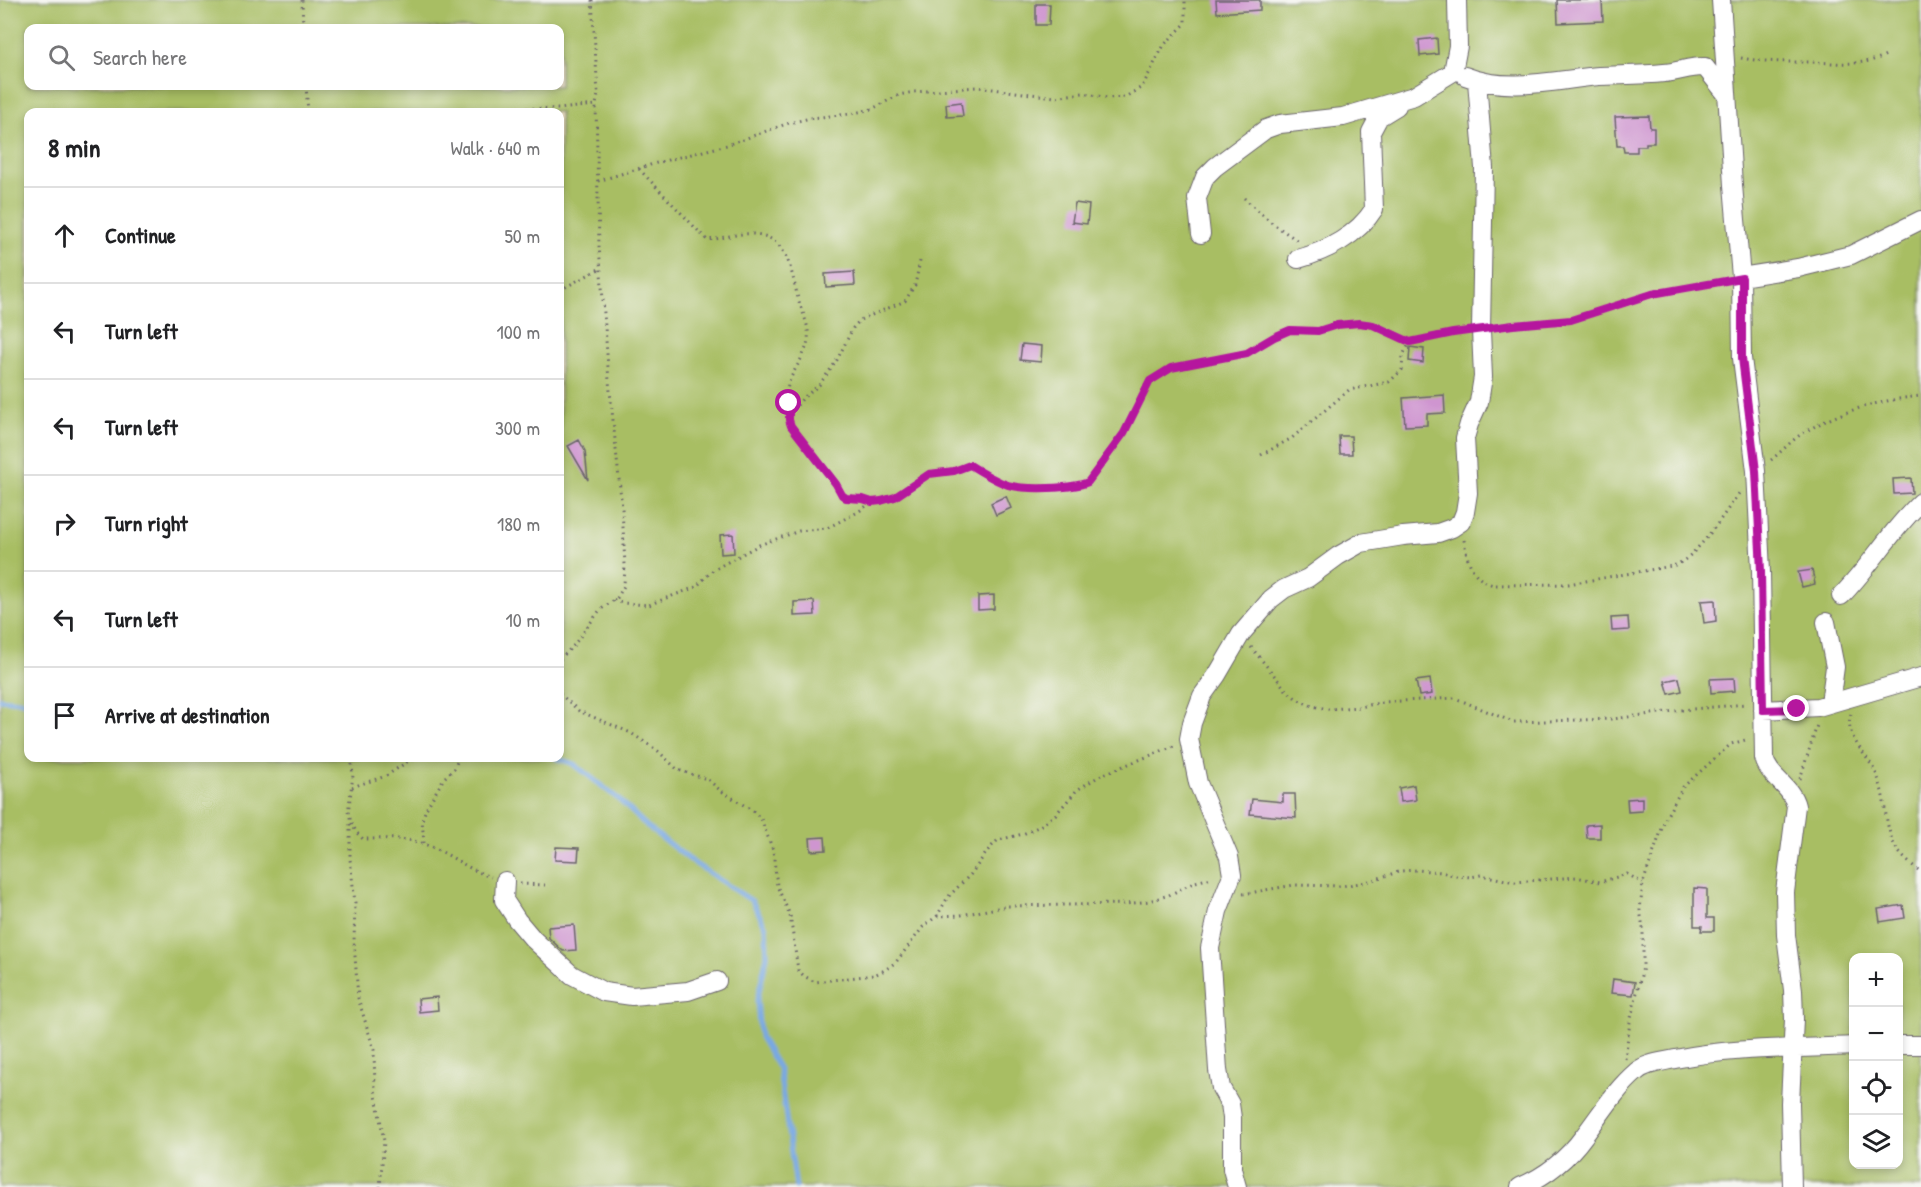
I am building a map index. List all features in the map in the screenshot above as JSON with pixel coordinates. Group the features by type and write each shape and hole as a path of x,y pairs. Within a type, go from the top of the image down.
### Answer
{"street":[{"path":"1298,259 1316,254 1349,235 1368,219 1374,209 1371,132 1379,117 1453,72 1458,46 1457,0"},
{"path":"1721,0 1742,278 1742,358 1756,471 1761,571 1762,735 1766,767 1794,797 1796,813 1785,892 1786,935 1793,990 1792,1187"},
{"path":"1453,72 1477,81 1518,84 1663,73 1696,66 1705,67 1710,71 1728,96"},
{"path":"1237,1187 1232,1169 1230,1104 1221,1088 1218,1070 1210,948 1218,910 1232,874 1226,847 1198,783 1190,739 1192,723 1202,696 1241,634 1271,599 1284,589 1308,578 1338,556 1361,543 1438,533 1461,522 1468,493 1465,438 1479,402 1483,377 1484,168 1477,81"},
{"path":"1201,234 1197,198 1205,177 1266,129 1280,124 1342,117 1414,96"},
{"path":"1742,278 1851,255 1921,220"},
{"path":"1841,596 1904,518 1921,502"},
{"path":"1826,622 1835,667 1830,703"},
{"path":"1763,706 1818,707 1921,677"},
{"path":"505,881 504,900 533,939 572,975 604,992 632,996 688,991 717,981"},
{"path":"1903,1045 1921,1045"},
{"path":"1521,1187 1539,1179 1562,1161 1584,1137 1599,1114 1623,1085 1638,1070 1652,1064 1716,1052 1849,1046"}],"path":[{"path":"302,0 303,24"},
{"path":"564,655 600,610 614,600 624,586 625,566 601,268 596,105 598,94 592,0"},
{"path":"598,193 598,180 727,145 789,123 872,109 899,95 914,92 977,87 1055,97 1083,93 1107,98 1125,97 1142,87 1164,45 1185,24 1185,0"},
{"path":"1725,54 1759,61 1844,64 1876,60 1888,54"},
{"path":"306,90 308,108"},
{"path":"564,109 596,105"},
{"path":"639,169 707,240 741,234 761,234 774,239 786,257 792,273 809,336 804,355 788,385 791,426 842,495 846,498 872,502"},
{"path":"1244,198 1272,223 1316,254"},
{"path":"789,415 803,398 819,385 837,362 853,328 860,320 905,301 915,285 920,261"},
{"path":"564,288 601,268"},
{"path":"614,600 622,603 648,605 696,587 713,570 759,545 799,531 827,528 872,502 895,497 929,474 954,471 970,465 1009,485 1035,488 1079,486 1088,482 1124,433 1150,381 1171,368 1247,353 1290,330 1318,331 1337,325 1359,323 1373,325 1410,342 1453,333 1571,320 1652,294 1742,278"},
{"path":"1261,455 1292,438 1349,390 1389,382 1402,370 1403,355 1410,342"},
{"path":"1461,522 1466,554 1471,568 1482,582 1494,585 1568,584 1672,566 1683,562 1705,540 1756,471 1799,436 1829,420 1882,401 1921,396"},
{"path":"1241,634 1287,691 1312,706 1328,709 1360,707 1384,702 1455,698 1513,722 1613,719 1682,710 1763,706"},
{"path":"564,698 579,711 596,720 631,733 658,751 678,770 707,779 761,819 773,850 777,886 790,915 798,970 815,982 874,975 885,970 896,962 923,927 937,915 948,897 971,874 998,840 1023,834 1040,826 1056,814 1077,790 1101,775 1190,739"},
{"path":"1850,698 1850,731 1877,775 1890,837 1905,859 1921,872"},
{"path":"1794,797 1820,717 1830,703"},
{"path":"1623,1085 1630,1022 1643,967 1643,928 1640,910 1643,883 1666,818 1683,787 1731,744 1762,735"},
{"path":"351,762 353,776 348,814 356,832 363,839 387,839 424,844 474,872 517,884 545,885"},
{"path":"352,787 386,776 407,762"},
{"path":"424,844 422,820 426,808 444,778 456,768 457,762"},
{"path":"350,818 350,859 355,903 354,942 358,998 374,1050 375,1090 384,1141 380,1187"},
{"path":"1223,896 1294,885 1342,886 1366,882 1401,871 1417,870 1442,872 1456,876 1481,875 1515,882 1576,877 1600,882 1627,874 1643,883"},
{"path":"937,915 961,915 1008,906 1137,902 1169,895 1195,882 1232,874"}],"green space":[{"path":"0,0 1921,0 1921,1187 0,1187"}],"building":[{"path":"1216,0 1260,0 1260,10 1217,13"},
{"path":"1557,0 1602,0 1603,21 1558,23"},
{"path":"1036,4 1050,4 1049,25 1036,25"},
{"path":"1437,38 1438,54 1420,56 1419,40"},
{"path":"961,102 963,116 947,117 946,104"},
{"path":"1649,116 1650,128 1654,128 1654,143 1637,146 1637,152 1624,152 1623,146 1617,146 1615,117"},
{"path":"1075,203 1089,205 1087,224 1072,222"},
{"path":"854,272 855,285 826,287 825,274"},
{"path":"1022,344 1042,346 1041,362 1020,360"},
{"path":"1410,347 1424,349 1423,363 1409,361"},
{"path":"1444,395 1445,413 1427,414 1427,425 1405,426 1403,398"},
{"path":"1339,436 1351,436 1352,454 1340,454"},
{"path":"579,440 585,451 588,480 568,446"},
{"path":"1911,478 1912,493 1894,494 1893,479"},
{"path":"1006,496 1011,508 996,515 991,503"},
{"path":"733,534 734,553 721,554 720,535"},
{"path":"1812,570 1815,584 1802,587 1798,572"},
{"path":"994,595 994,609 978,610 978,596"},
{"path":"1715,600 1716,621 1704,623 1701,601"},
{"path":"814,601 815,615 794,616 794,602"},
{"path":"1628,617 1629,630 1612,631 1611,618"},
{"path":"1679,678 1682,691 1669,694 1665,681"},
{"path":"1734,678 1735,691 1711,693 1710,679"},
{"path":"1430,679 1432,694 1419,696 1416,681"},
{"path":"1414,785 1416,800 1401,802 1399,788"},
{"path":"1283,794 1295,794 1296,818 1250,814 1252,799 1283,802"},
{"path":"1642,798 1642,811 1628,812 1627,799"},
{"path":"1600,824 1600,838 1587,838 1586,825"},
{"path":"825,837 826,850 811,851 810,838"},
{"path":"556,847 579,848 578,861 555,860"},
{"path":"1694,888 1707,889 1707,918 1714,918 1714,931 1701,931 1702,926 1694,926"},
{"path":"1903,905 1905,918 1880,922 1878,909"},
{"path":"574,925 576,950 563,951 549,938 548,927"},
{"path":"1613,979 1635,982 1633,995 1611,993"},
{"path":"437,997 438,1010 419,1012 418,999"}],"waterway":[{"path":"0,699 24,702"},
{"path":"564,761 574,764 694,863 752,901 766,927 767,956 757,1000 760,1037 779,1069 796,1187"}],"route":[{"path":"789,403 791,426 846,498 872,502 889,499 929,474 954,471 970,465 1009,485 1035,488 1079,486 1088,482 1124,433 1150,381 1171,368 1247,353 1290,330 1318,331 1346,323 1359,323 1384,329 1410,342 1453,333 1571,320 1652,294 1742,278 1742,358 1756,471 1761,571 1763,710 1797,709"}]}
